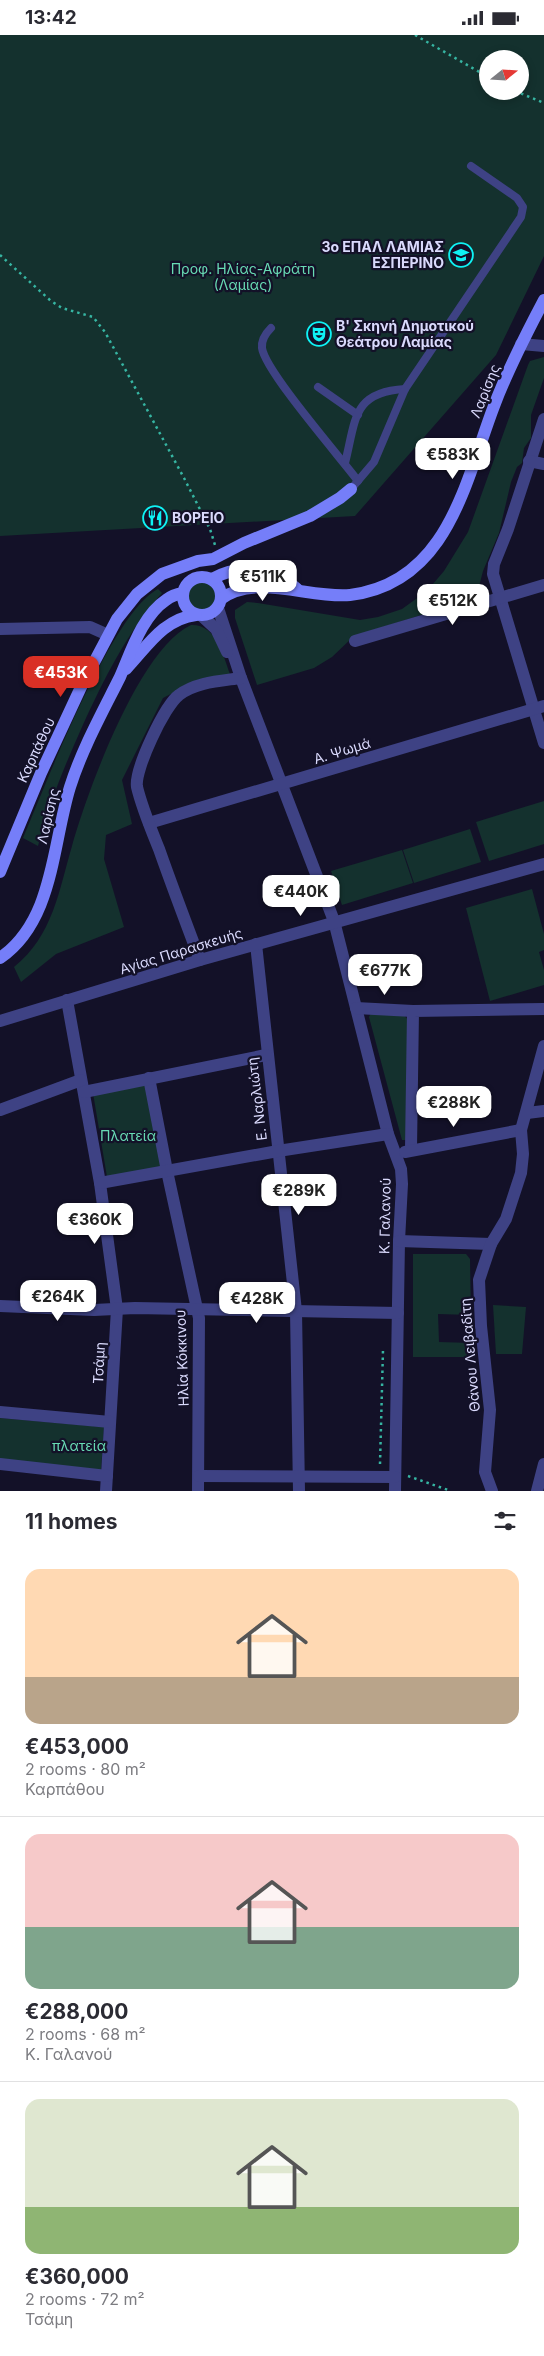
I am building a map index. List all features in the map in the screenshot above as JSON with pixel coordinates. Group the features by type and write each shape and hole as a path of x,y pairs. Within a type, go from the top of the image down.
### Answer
{"main road":[{"name":"Λαρίσης","path":"220,603 230,593 244,588 297,589 337,595 364,592 403,576 426,558 452,520 495,403 521,344 544,299"},
{"name":"Καρπάθου","path":"0,872 41,773 81,687 108,635 123,611 137,594 157,577 198,561 213,559 244,543 310,517 340,498 355,485"},
{"path":"208,578 213,559"},
{"path":"175,569 190,581 208,578 220,588 220,603 211,614 199,615 186,606 183,593 190,581"},
{"name":"Λαρίσης","path":"208,578 224,572 258,571 284,577 297,589"},
{"name":"Λαρίσης","path":"0,959 23,938 39,906 51,870 73,778 91,733 121,675 132,647 146,622 165,600 183,593"},
{"name":"Λαρίσης","path":"121,675 161,630 177,619 199,615"}],"street":[{"path":"521,344 544,346"},
{"path":"544,419 508,529 494,564 494,581 499,598 539,707 544,743"},
{"path":"530,461 544,465"},
{"path":"355,641 544,585"},
{"path":"220,603 235,661"},
{"path":"199,615 216,629 228,654 235,661"},
{"path":"0,629 90,627 108,635"},
{"name":"Κ. Γαλανού","path":"235,661 334,921 402,1184 399,1241 395,1491"},
{"path":"200,960 149,823 137,786 138,775 149,745 169,705 179,694 218,681 241,678"},
{"name":"Α. Ψωμά","path":"149,823 539,707"},
{"name":"Αγίας Παρασκευής","path":"0,1021 334,921 544,864"},
{"name":"Ε. Ναρλιώτη","path":"256,944 266,1055 296,1311 299,1485"},
{"name":"Τσάμη","path":"67,1000 100,1183 117,1309 106,1491"},
{"path":"356,1008 413,1011 544,1009"},
{"path":"411,1149 413,1011"},
{"name":"Θάνου Λειβαδίτη","path":"492,1491 485,1472 490,1410 479,1280 491,1244 506,1219 521,1173 524,1154 521,1130 544,1046"},
{"path":"0,1110 83,1086 149,1079 266,1055"},
{"name":"Ηλία Κόκκινου","path":"149,1079 197,1310 199,1335 198,1491"},
{"path":"527,1113 544,1111"},
{"path":"396,1155 411,1149 521,1130"},
{"path":"100,1183 278,1151 388,1134"},
{"path":"399,1241 491,1244"},
{"path":"0,1306 398,1313"},
{"path":"0,1413 110,1422"},
{"path":"0,1464 107,1476"},
{"path":"537,1491 544,1464"},
{"path":"199,1476 299,1485 395,1474"}],"lane":[{"path":"271,327 264,336 262,348 268,361 292,398 345,463 355,485 374,462 405,389 521,217 523,207 517,197 471,166"},
{"path":"318,387 358,415"},
{"path":"345,463 362,404 375,394 388,390 405,389"}],"path":[{"path":"415,35 479,72"},
{"path":"529,97 544,103"},
{"path":"0,255 50,301 62,308 93,317 105,332 210,529 215,541 213,559"},
{"path":"384,1341 380,1471 452,1491"}],"green space":[{"name":"Προφ. Ηλίας-Αφράτη (Λαμίας)","path":"0,35 544,35 544,256 496,355 355,516 0,536"},
{"path":"544,357 544,378 531,415 531,438 524,448 522,463 517,467 511,482 499,533 483,571 476,598 354,636 332,657 314,668 257,685 235,618 235,610 247,602 360,620 378,617 402,609 427,591 444,571 468,532 530,361"},
{"path":"203,581 213,586 218,596 213,606 203,611 193,606 188,596 193,586"},
{"path":"158,589 162,593 127,640 90,709 57,786 38,846 23,838 81,702 120,630 140,604"},
{"path":"191,625 200,626 212,635 221,650 230,674 194,682 163,698 122,780 132,824 106,835 104,859 124,927 56,954 21,982 14,967 38,941 53,911 79,822 118,724 134,691 153,662 172,639"},
{"path":"544,801 544,844 489,861 476,822"},
{"path":"470,829 481,862 414,883 403,850"},
{"path":"402,850 413,883 342,905 331,871"},
{"path":"532,889 544,934 544,950 539,952 544,970 544,985 490,1001 466,908"},
{"path":"371,1013 402,1013 409,1021 408,1140 402,1140 369,1017"},
{"name":"Πλατεία","path":"148,1084 163,1167 107,1177 93,1093"},
{"path":"413,1254 466,1254 470,1259 471,1315 438,1314 439,1342 472,1343 473,1357 413,1357"},
{"path":"493,1305 526,1307 522,1354 496,1354"},
{"name":"πλατεία","path":"0,1418 104,1427 101,1470 0,1460"}],"place":[{"name":"3ο ΕΠΑΛ ΛΑΜΙΑΣ ΕΣΠΕΡΙΝΟ","path":"461,255"},
{"name":"Β' Σκηνή Δημοτικού Θεάτρου Λαμίας","path":"319,334"},
{"name":"ΒΟΡΕΙΟ","path":"155,518"}]}
